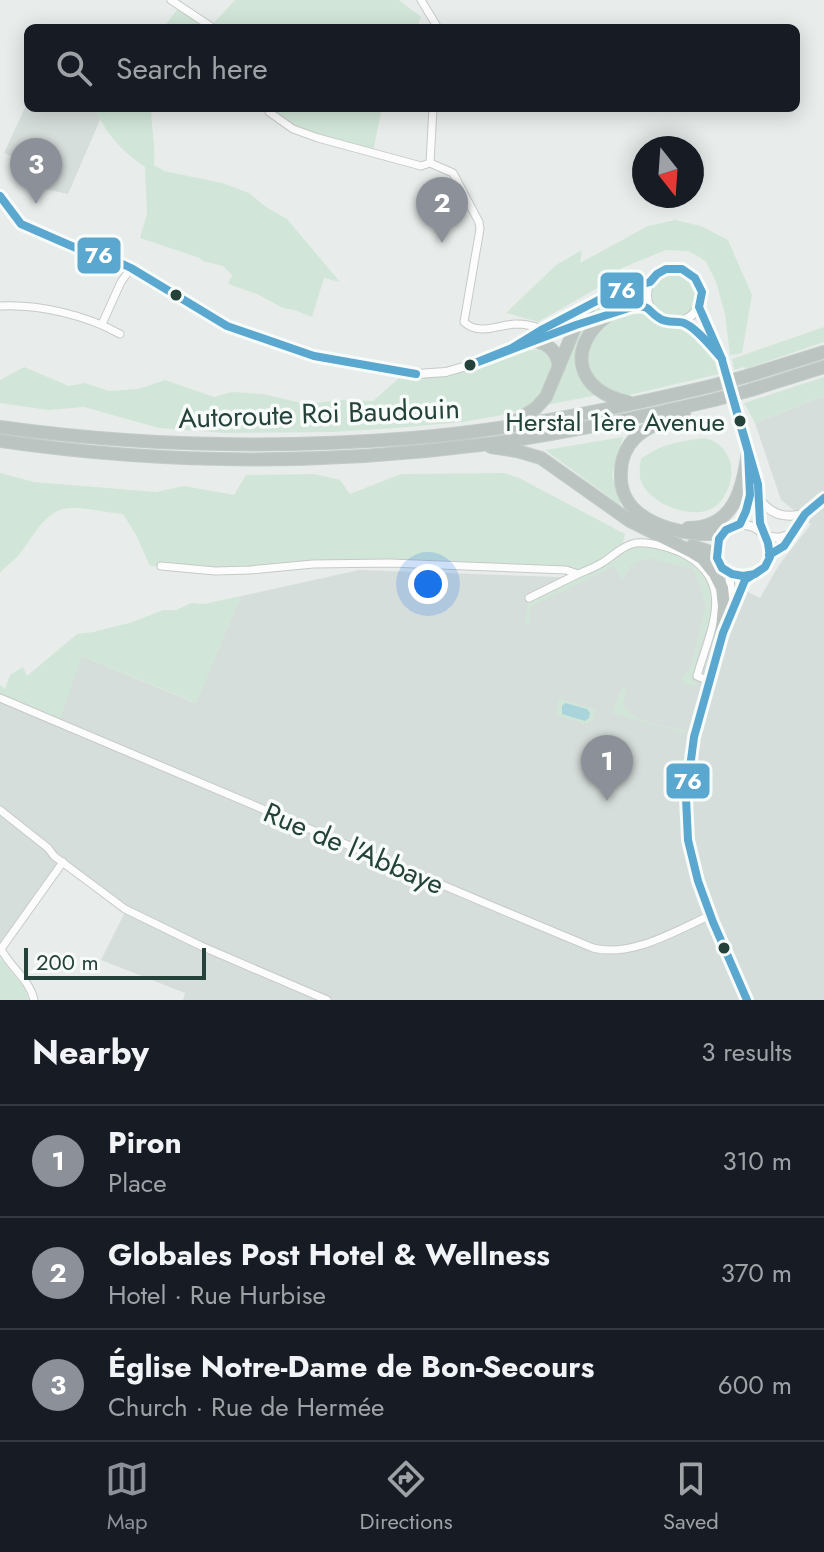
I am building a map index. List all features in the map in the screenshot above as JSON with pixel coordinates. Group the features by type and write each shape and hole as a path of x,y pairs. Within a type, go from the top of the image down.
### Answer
{"highway":[{"path":"507,426 541,403 550,390 576,325 591,304"},
{"path":"607,316 585,340 581,356 585,374 593,386 608,397 635,403"},
{"path":"530,339 551,348 557,355 559,368"},
{"name":"Autoroute Roi Baudouin","path":"0,427 168,443 255,444 412,438 507,426 635,403 711,386 824,352"},
{"name":"Autoroute Roi Baudouin","path":"0,441 91,452 257,459 328,457 480,445 567,432 714,400 824,367"},
{"path":"714,400 643,432 625,454 621,476 627,500 660,530 669,537 717,554"},
{"path":"480,445 541,458 630,521 660,530 723,533"},
{"path":"660,530 696,528 722,518 738,498 748,452"},
{"path":"660,530 702,558 715,574 722,588 724,606 721,641"}],"street":[{"path":"171,0 182,3 208,24"},
{"path":"421,0 436,24"},
{"path":"269,112 293,129 318,138 421,166 430,163 453,173 480,229 464,322 474,329 484,330 520,324 543,329"},
{"path":"430,163 433,112"},
{"path":"0,196 21,224 131,268 227,326 314,356 416,374 435,374 470,365 530,339 637,306 650,308"},
{"path":"102,324 121,282 131,268"},
{"path":"666,269 687,271 700,287 702,297 699,307 682,322 660,319 650,308 647,295 650,282 666,269"},
{"path":"530,339 591,304 621,290 650,282"},
{"path":"0,306 50,310 102,324 120,334"},
{"path":"699,307 722,359 757,482 763,533 768,542 769,555 756,574 739,577 721,565 717,554 718,543 723,533 734,526 754,527 763,533 779,538 793,534"},
{"path":"682,322 704,339 722,359"},
{"path":"520,324 530,339"},
{"path":"740,524 750,495 748,452"},
{"path":"769,555 784,546 805,514 824,498"},
{"path":"760,500 780,516 805,514"},
{"path":"529,598 601,564 635,543 674,550 691,557 700,564 716,591 711,632 697,676 709,681"},
{"path":"161,566 239,570 313,564 390,563 566,570 578,574"},
{"path":"729,573 731,593 727,621 698,721 689,762 685,807 692,859 711,915 747,1000"},
{"path":"727,621 748,577"},
{"name":"Rue de l'Abbaye","path":"0,698 593,948 614,951 637,947 711,915"},
{"path":"0,810 54,856 125,909 201,946 327,1000"},
{"path":"34,1000 29,987 0,949 63,862"}],"shaded area":[{"path":"24,110 97,112 100,120 68,194 27,183 34,166 4,153"},
{"path":"824,396 824,1000 183,1000 185,993 101,960 124,914 58,863 0,944 0,695 82,656 195,703 241,596 359,570 560,577 601,562 629,540 693,564 760,598 779,565 811,524 781,500 755,423"}],"green space":[{"path":"235,0 399,0 421,17 418,24 213,24"},
{"path":"180,6 208,24 166,24"},
{"path":"97,112 151,112 154,165 164,171 222,183 249,193 287,219 340,282 324,278 312,317 228,284 232,275 223,266 140,238 147,214 145,167 116,142"},
{"path":"268,112 381,112 373,151 293,129"},
{"path":"675,220 701,226 728,240 752,295 742,353 730,355 725,314 716,282 706,262 688,251 666,250 622,268 615,278 538,322 506,313 556,265 582,250 580,263 648,226"},
{"path":"674,273 690,280 697,296 690,312 674,319 658,312 651,296 658,280"},
{"path":"644,287 644,303 586,319 612,298"},
{"path":"640,310 661,325 688,329 715,356 719,374 625,396 600,389 586,365 590,336 613,319"},
{"path":"591,323 577,359 598,395 546,405 577,328"},
{"path":"824,327 824,342 734,370 732,359"},
{"path":"545,349 553,359 549,383 534,404 508,414 463,422 333,432 225,433 159,428 84,407 48,410 0,403 0,380 24,367 69,386 85,383 109,391 138,389 165,380 214,397 232,392 263,394 305,404 373,401 400,377 440,376 528,350"},
{"path":"824,377 824,396 755,423 744,403"},
{"path":"623,437 612,475 621,506 545,450"},
{"path":"704,438 720,446 730,461 730,484 716,506 707,511 686,512 664,504 647,491 641,480 641,459 663,447"},
{"path":"0,473 34,482 156,492 184,486 234,495 246,475 314,474 340,480 350,494 401,474 504,473 625,534 622,546 601,562 573,572 390,563 215,571 150,566 123,514 67,508 47,518 18,556 0,573"},
{"path":"639,546 670,551 682,557 705,576 709,585 711,616 699,648 692,681 697,685 686,685 681,680 690,669 706,605 694,569 647,558 631,565 623,580 614,566 530,607 529,625 525,625 530,601 621,552"},
{"path":"241,596 196,703 82,656 60,720 0,695 0,685 5,689 10,675 23,667 27,676 77,634 133,622 191,603 204,604"},
{"path":"622,688 627,689 624,702 632,714 685,733 612,713"},
{"path":"559,699 595,709 592,722 587,724 555,715"},
{"path":"0,958 24,987 29,1000 0,1000"}],"water":[{"path":"565,703 587,709 589,718 585,721 562,714"}],"transit line":[{"name":"76","path":"0,196 21,224 131,268 227,326 314,356"},
{"name":"76","path":"470,365 512,348 610,294 650,282 666,269 682,269 695,278 702,292 699,307 722,359"},
{"name":"76","path":"470,365 632,307 646,307 662,320 689,326 722,359"},
{"name":"76","path":"314,356 416,374"},
{"name":"76","path":"314,356 416,374"},
{"name":"76","path":"722,360 758,484 760,523 770,557 765,567 755,574 743,576 722,568 717,558 719,539 726,530 740,524 750,495 748,452 722,360"},
{"name":"76","path":"769,555 784,546 805,514 824,498"},
{"name":"76","path":"747,1000 698,881 688,840 686,798 694,737 723,633 745,580 762,569"}],"place":[{"name":"Église Notre-Dame de Bon-Secours","path":"36,204"},
{"name":"Globales Post Hotel & Wellness","path":"442,243"},
{"name":"Herstal 1ère Avenue","path":"740,421"},
{"name":"Piron","path":"607,801"}]}
